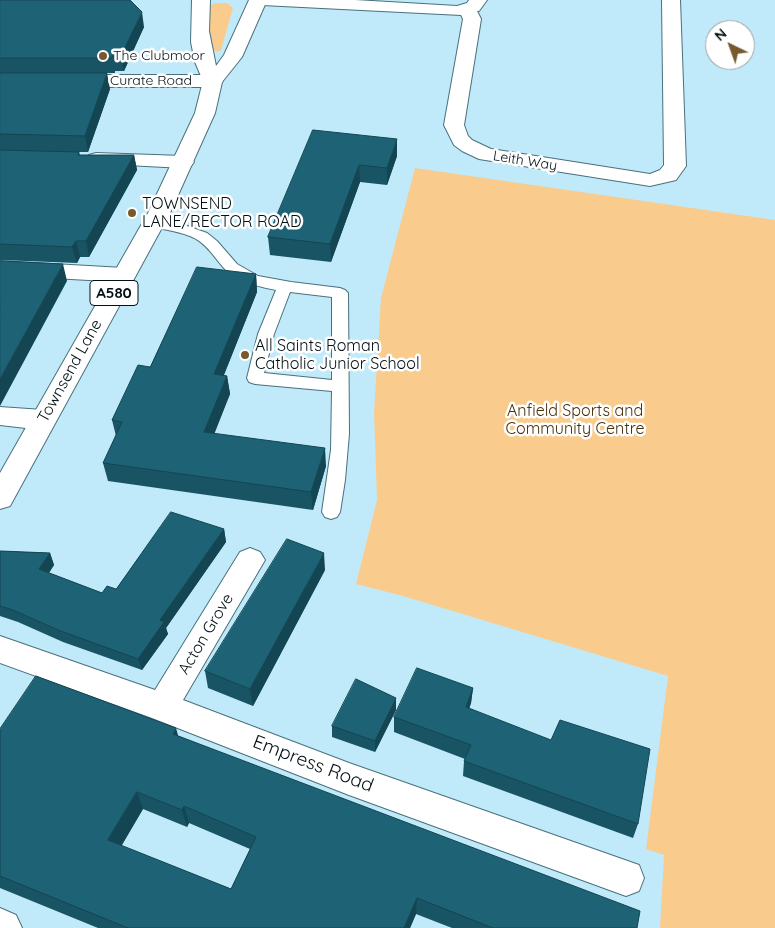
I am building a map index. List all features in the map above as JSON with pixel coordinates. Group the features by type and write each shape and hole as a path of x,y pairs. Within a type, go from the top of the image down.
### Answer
{"street":[{"path":"201,0 199,19 203,51 206,69 213,81"},
{"name":"Townsend Lane","path":"0,498 153,223 184,162 205,113 213,81 232,57 258,0"},
{"path":"262,0 472,5"},
{"name":"Leith Way","path":"472,5 472,19 454,125 458,139 471,148 486,154 650,180 668,175 675,166 671,0"},
{"name":"Curate Road","path":"0,81 213,81"},
{"path":"73,159 184,162"},
{"path":"0,268 124,275"},
{"path":"0,416 43,420"},
{"name":"Acton Grove","path":"162,707 250,560"},
{"name":"Empress Road","path":"0,649 162,707 349,779 626,878"}],"lane":[{"path":"153,223 195,234 208,240 233,270 244,276 285,285 340,292 340,386 343,425 339,470 331,512"},
{"path":"285,285 266,334 255,378 340,386"}],"green space":[{"path":"214,3 227,3 233,8 221,50 218,52 211,49 207,8"},
{"name":"Anfield Sports and Community Centre","path":"415,168 775,220 775,928 660,928 664,855 646,849 668,676 403,596 356,584 377,500 374,413 381,298"}],"building":[{"path":"0,0 130,0 142,12 121,56 112,56 112,58 0,58"},
{"path":"0,73 107,73 85,136 0,134"},
{"path":"313,130 397,139 387,168 359,165 330,244 268,237"},
{"path":"0,150 79,152 78,155 134,155 86,241 76,241 72,247 0,244"},
{"path":"0,261 63,264 0,379"},
{"path":"197,267 256,274 214,374 227,376 204,432 325,448 311,492 103,463 122,422 112,420 138,365 150,367"},
{"path":"171,512 224,529 160,620 164,622 138,659 58,630 0,606 0,551 50,553 39,569 102,593 107,586 116,589"},
{"path":"287,539 324,553 250,689 205,671"},
{"path":"417,668 473,688 466,707 551,740 560,720 650,749 638,824 464,761 471,745 394,717"},
{"path":"36,676 176,728 173,734 640,911 637,928 493,928 417,898 404,928 128,928 0,876 0,729","holes":["137,792 182,810 184,806 256,837 231,889 108,840"]},
{"path":"356,679 396,698 375,741 332,726"}],"place":[{"name":"The Clubmoor","path":"103,56"},
{"name":"TOWNSEND LANE/RECTOR ROAD","path":"132,213"},
{"name":"All Saints Roman Catholic Junior School","path":"245,355"}]}
